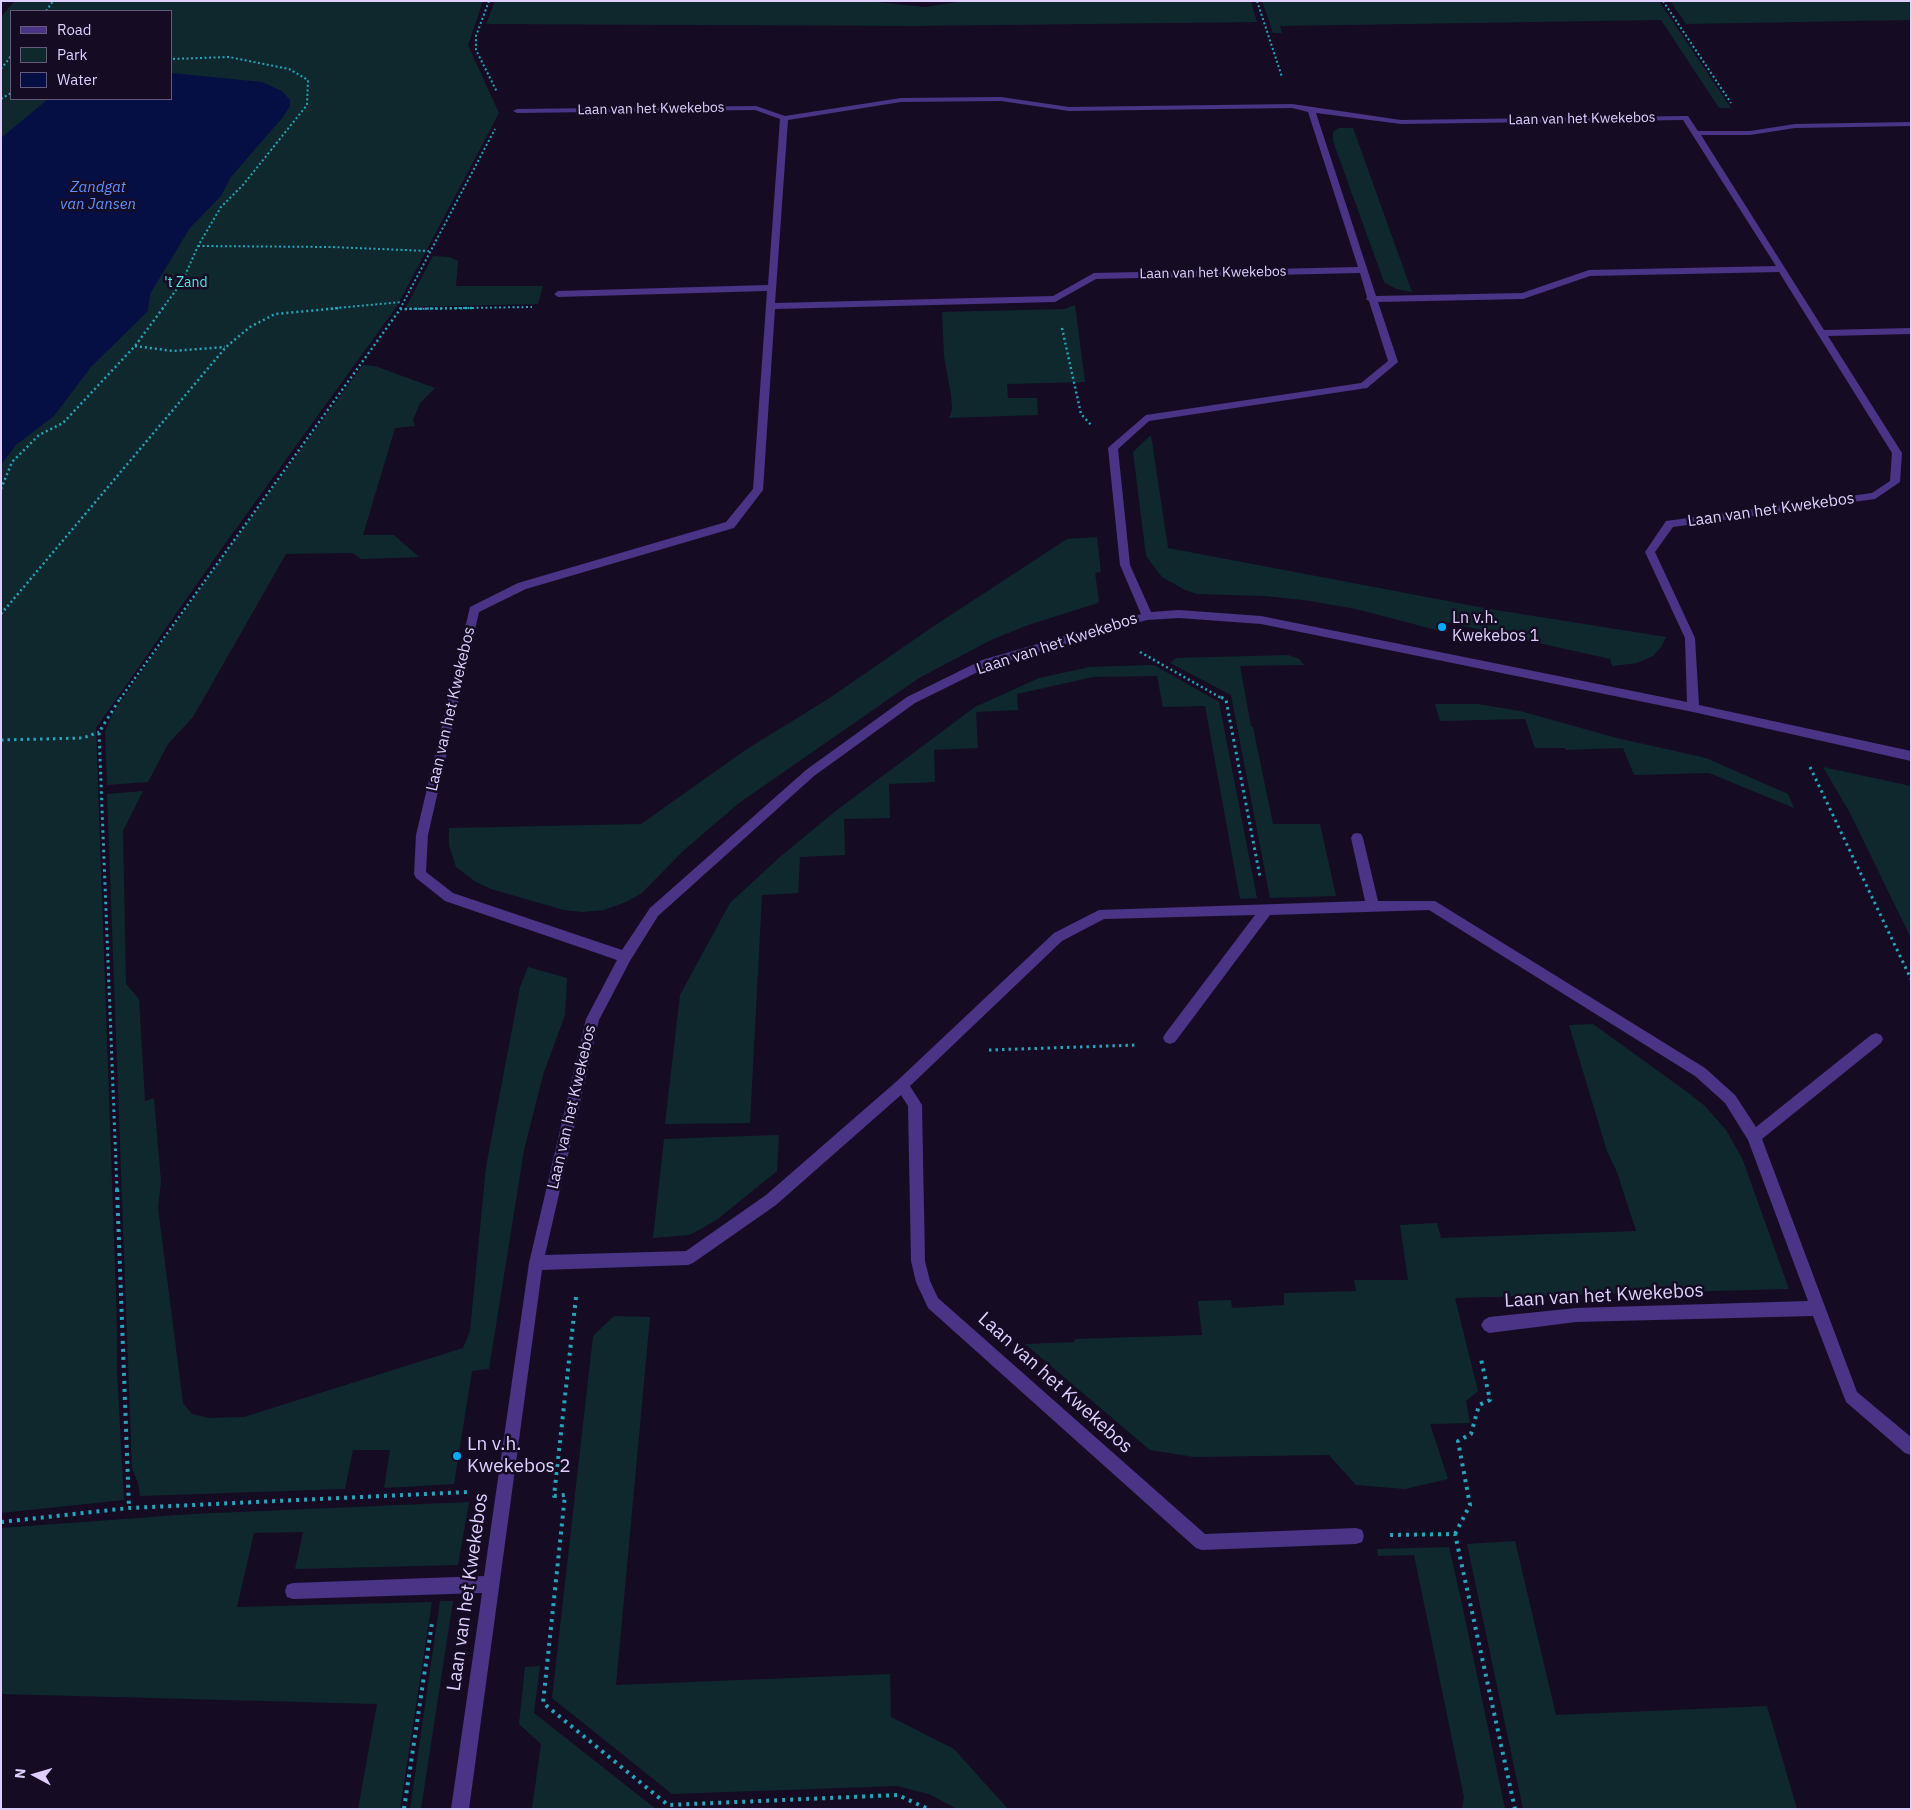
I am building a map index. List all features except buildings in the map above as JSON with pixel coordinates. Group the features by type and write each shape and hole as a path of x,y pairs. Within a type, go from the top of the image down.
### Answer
{"street":[{"name":"Laan van het Kwekebos","path":"517,111 756,108 784,118 901,100 1001,99 1069,109 1292,106 1401,122 1685,118 1897,453 1896,482 1875,496 1670,524 1650,552 1690,638 1693,708"},
{"path":"1113,448 1146,418 1364,386 1392,362 1311,110"},
{"name":"Laan van het Kwekebos","path":"625,957 449,897 420,874 422,835 474,610 522,586 730,525 758,490 784,118"},
{"path":"1696,133 1750,133 1796,126 1911,124"},
{"path":"1370,298 1523,296 1589,273 1780,269"},
{"name":"Laan van het Kwekebos","path":"1055,300 1094,276 1361,270"},
{"path":"558,294 772,288"},
{"path":"771,306 1055,300"},
{"path":"1820,333 1911,332"},
{"name":"Laan van het Kwekebos","path":"1113,448 1125,566 1147,616"},
{"name":"Laan van het Kwekebos","path":"460,1809 536,1263 592,1019 625,957 654,912 810,773 911,700 986,663 1147,616 1179,614 1261,620 1693,708 1911,756"},
{"path":"1357,838 1373,907"},
{"path":"536,1263 688,1258 771,1200 902,1085 1058,937 1104,914 1431,905 1700,1072 1730,1099 1754,1136 1816,1308 1851,1397 1911,1446"},
{"path":"1170,1038 1266,910"},
{"path":"1754,1136 1876,1038"},
{"name":"Laan van het Kwekebos","path":"902,1085 914,1104 918,1261 923,1282 933,1303 1202,1542 1356,1536"},
{"name":"Laan van het Kwekebos","path":"1489,1325 1576,1315 1816,1308"},
{"path":"293,1591 491,1584"}],"path":[{"path":"490,1 476,36 476,50 498,96"},
{"path":"1257,1 1292,106"},
{"path":"1663,1 1750,133"},
{"path":"1,489 12,462 39,435 62,423 135,346 182,282 198,246 221,207 243,185 307,105 308,80 289,69 229,56 172,59"},
{"path":"1,69 10,57"},
{"path":"129,1508 99,732 128,686 400,309 495,128"},
{"path":"198,246 331,247 429,251"},
{"path":"400,309 537,307 558,294"},
{"path":"1055,300 1081,414 1113,448"},
{"path":"1,614 108,484 226,347 250,327 274,314 403,302"},
{"path":"135,346 173,351 226,347"},
{"path":"1114,626 1124,643 1226,700 1266,910"},
{"path":"1788,728 1805,756 1911,979"},
{"path":"1,740 83,738 99,732"},
{"path":"936,1052 1140,1045 1170,1038"},
{"path":"580,1261 554,1496 565,1495 543,1703 668,1805 898,1794 928,1809"},
{"name":"Laan van het Kwekebos","path":"1455,1534 1470,1506 1458,1441 1471,1434 1479,1405 1490,1400 1474,1328 1489,1325"},
{"path":"1,1522 129,1508 504,1490"},
{"path":"1356,1536 1455,1534 1515,1809"},
{"path":"404,1809 438,1586"}],"green space":[{"name":"'t Zand","path":"15,1 483,1 468,45 499,113 397,306 222,548 96,728 117,1324 117,1371 124,1500 1,1513 1,17"},
{"path":"495,1 867,1 925,7 965,1 1251,1 1257,22 914,26 486,24"},
{"path":"1262,1 1659,1 1731,108 1719,108 1661,20 1280,26 1282,33 1273,33"},
{"path":"1670,1 1911,2 1911,20 1686,24"},
{"path":"1339,128 1353,128 1412,292 1396,289 1384,282 1333,141 1333,132"},
{"path":"433,256 449,257 458,261 456,286 543,286 538,304 406,307"},
{"path":"1075,305 1085,382 1007,384 1008,398 1037,398 1038,415 949,418 952,409 944,356 942,312 1064,309"},
{"path":"363,365 375,366 435,388 420,403 413,420 415,426 395,428 363,535 394,535 419,557 361,559 353,553 286,554 193,717 168,744 148,782 107,785 105,732 112,714 228,549"},
{"path":"1151,435 1168,548 1490,609 1666,637 1661,647 1653,656 1637,663 1612,666 1610,659 1441,621 1440,631 1356,609 1304,600 1264,596 1197,594 1185,590 1162,577 1146,556 1133,452"},
{"path":"1097,537 1101,572 1095,573 1098,603 1028,625 991,640 919,678 739,803 683,851 642,893 626,902 604,910 583,912 564,910 491,889 476,882 456,867 449,845 449,828 641,824 747,749 828,699 931,628 1067,539"},
{"path":"1288,655 1299,659 1304,665 1240,666 1251,726 1253,727 1273,824 1320,824 1336,896 1270,898 1231,695 1170,663 1176,658"},
{"path":"1154,665 1219,702 1257,898 1240,899 1205,706 1163,707 1157,676 1093,677 1017,694 1018,710 976,712 978,748 934,750 935,782 889,784 890,818 844,819 845,855 800,857 798,893 762,895 750,1123 665,1124 680,995 730,903 781,856 837,810 975,707 1039,678 1090,667"},
{"path":"1435,704 1478,704 1520,711 1617,738 1706,758 1788,794 1794,808 1709,773 1634,775 1623,748 1566,750 1565,748 1535,748 1525,719 1440,721"},
{"path":"1823,767 1911,786 1911,938 1850,813"},
{"path":"143,791 123,831 126,984 139,999 145,1101 154,1098 161,1182 158,1208 183,1403 192,1414 209,1418 244,1417 463,1348 470,1331 486,1167 520,987 528,967 567,978 565,1015 543,1075 524,1150 489,1369 472,1371 454,1484 384,1488 390,1450 353,1450 345,1489 140,1496 138,1483 132,1468 107,794"},
{"path":"1593,1024 1705,1106 1726,1130 1742,1158 1789,1289 1455,1298 1478,1391 1466,1401 1470,1423 1430,1424 1448,1479 1405,1489 1356,1485 1329,1455 1194,1457 1150,1450 1025,1344 1074,1342 1075,1339 1202,1335 1198,1301 1231,1300 1232,1308 1284,1305 1284,1293 1356,1291 1354,1280 1408,1280 1400,1225 1437,1223 1441,1238 1636,1231 1617,1172 1607,1151 1569,1025"},
{"path":"779,1135 777,1171 719,1218 701,1229 689,1235 653,1238 664,1139"},
{"path":"614,1316 650,1317 616,1685 890,1674 891,1717 954,1749 1008,1809 957,1809 929,1794 897,1786 672,1794 552,1698 593,1336"},
{"path":"469,1502 458,1565 295,1569 303,1532 254,1533 237,1607 432,1602 400,1809 358,1809 377,1704 1,1694 1,1528 192,1514"},
{"path":"1515,1541 1556,1715 1767,1706 1797,1809 1523,1809 1467,1544"},
{"path":"1449,1547 1505,1809 1462,1809 1464,1797 1414,1555 1378,1556 1377,1549"},
{"path":"440,1601 453,1601 421,1809 410,1809"},
{"path":"540,1666 534,1713 656,1809 532,1809 541,1744 519,1724 525,1667"}],"water":[{"name":"Zandgat van Jansen","path":"172,73 262,82 282,91 290,100 290,106 283,117 231,177 221,196 190,228 150,294 148,311 91,367 54,416 16,445 1,465 1,138 47,100 172,100"}],"place":[{"name":"Ln v.h. Kwekebos 1","path":"1442,627"},
{"name":"Ln v.h. Kwekebos 2","path":"457,1456"}]}
